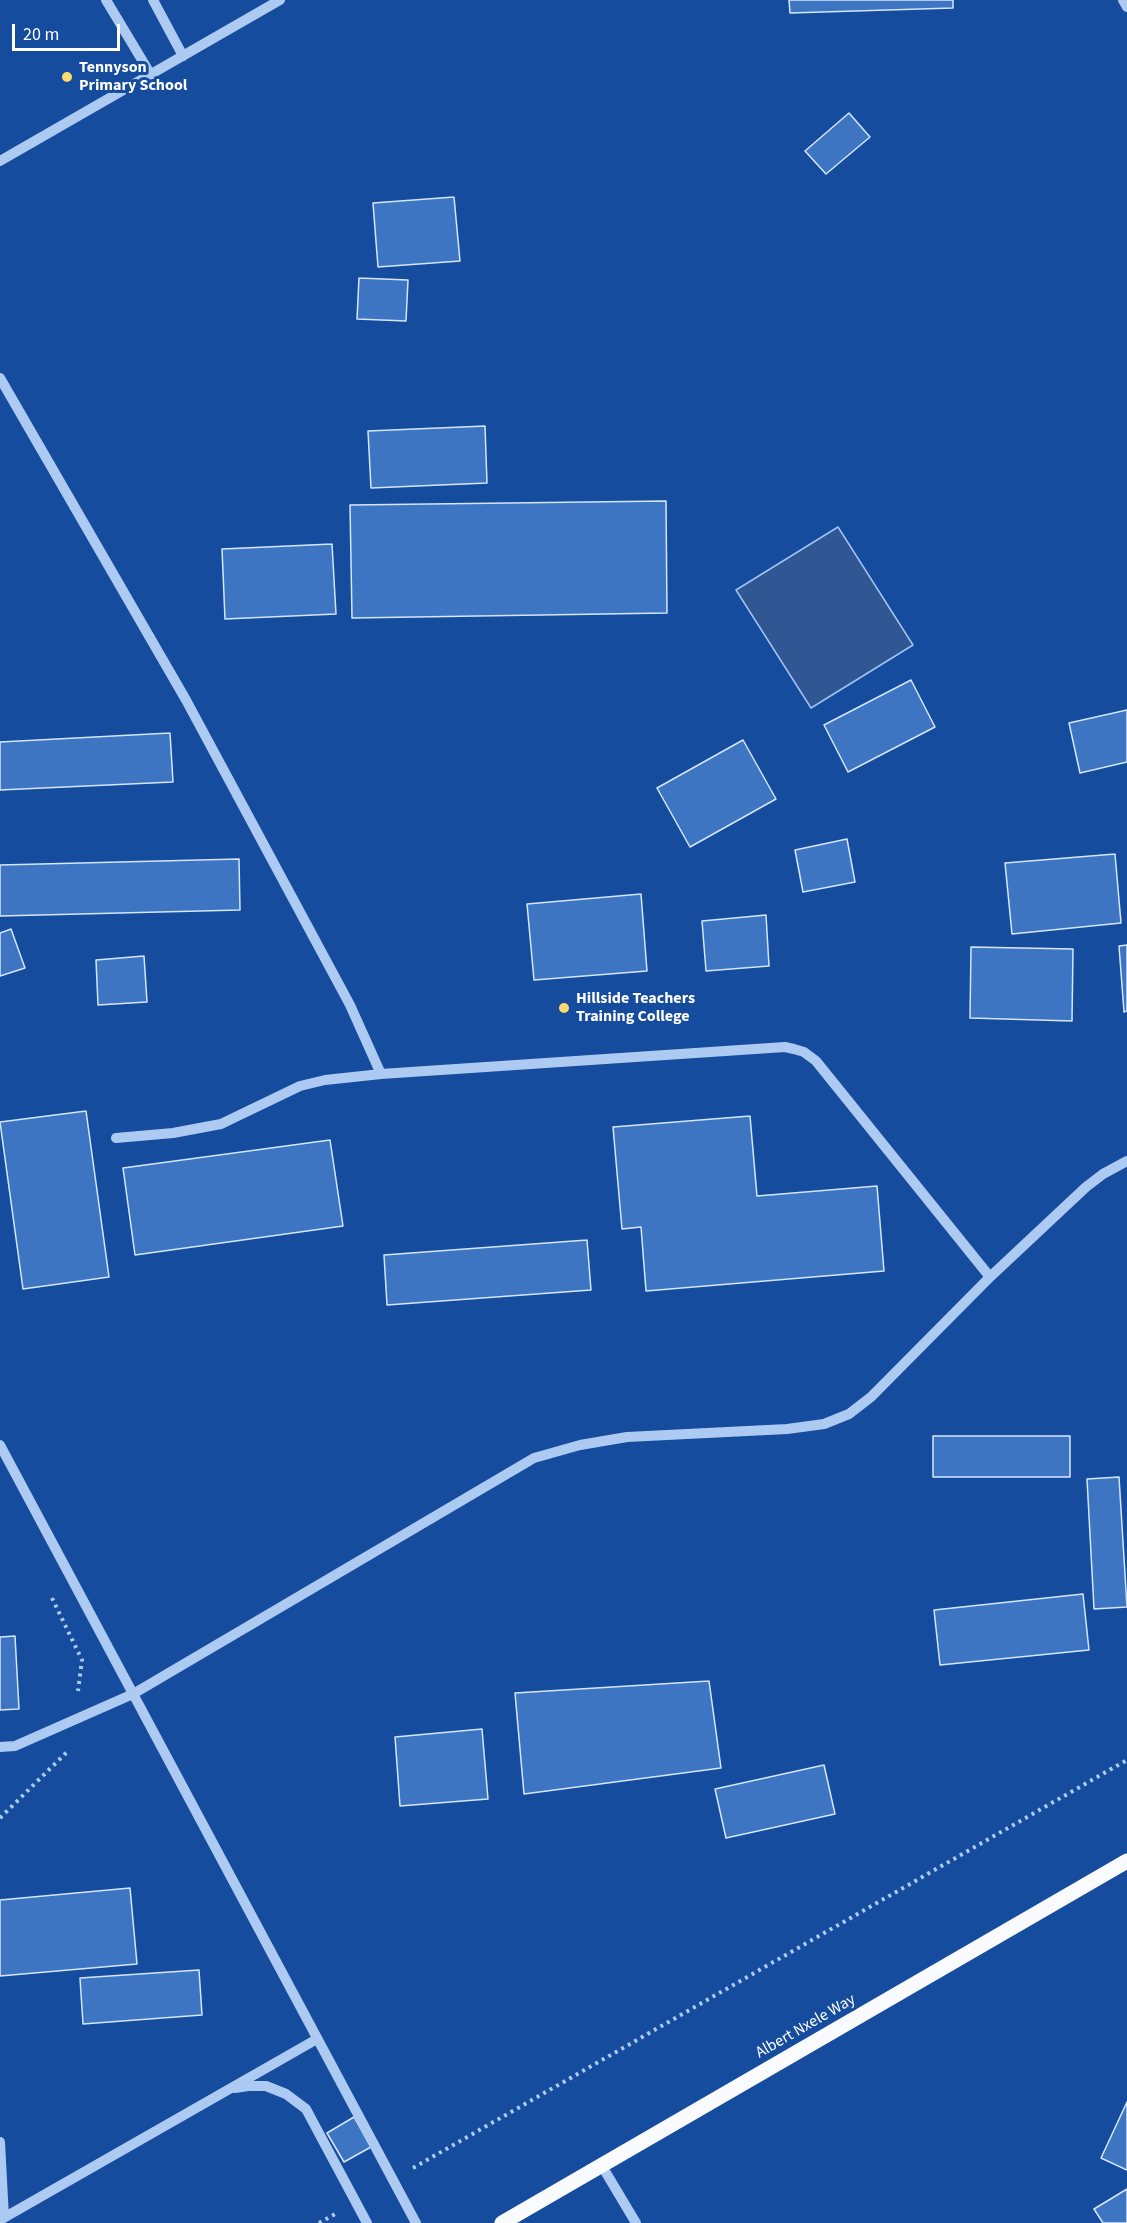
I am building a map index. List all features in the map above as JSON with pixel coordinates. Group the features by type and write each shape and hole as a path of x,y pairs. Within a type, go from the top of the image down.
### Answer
{"main road":[{"name":"Albert Nxele Way","path":"502,2223 1127,1861"}],"street":[{"path":"106,0 151,75"},
{"path":"153,0 183,56"},
{"path":"0,161 280,0"},
{"path":"1123,0 1127,7"},
{"path":"0,378 186,700 350,1005 381,1074"},
{"path":"116,1138 173,1133 220,1124 300,1086 325,1080 381,1074 774,1048 794,1049 804,1052 816,1061 990,1277"},
{"path":"0,1747 15,1746 133,1694 534,1458 580,1445 627,1437 788,1429 824,1424 849,1414 871,1397 990,1277 1086,1187 1103,1174 1127,1161"},
{"path":"0,1445 416,2223"},
{"path":"0,2142 2,2219 317,2039"},
{"path":"227,2090 248,2086 266,2086 286,2094 306,2109 367,2223"},
{"path":"602,2166 636,2223"}],"path":[{"path":"0,1818 71,1748 82,1660 51,1597"},
{"path":"393,2180 1127,1760"},
{"path":"319,2223 356,2202"}],"water":[{"path":"838,527 913,645 811,708 736,590"}],"building":[{"path":"789,0 953,0 953,8 790,13"},
{"path":"849,113 870,137 826,174 805,151"},
{"path":"454,197 460,261 378,267 373,203"},
{"path":"359,278 408,280 406,321 357,319"},
{"path":"485,426 487,483 371,488 368,431"},
{"path":"666,501 667,613 352,618 350,505"},
{"path":"332,544 336,614 225,619 222,549"},
{"path":"911,680 935,727 848,772 824,725"},
{"path":"1127,710 1127,762 1080,773 1069,723"},
{"path":"170,733 173,782 0,790 0,742"},
{"path":"743,740 776,799 690,847 657,788"},
{"path":"847,839 855,882 803,892 795,850"},
{"path":"1115,854 1121,923 1012,934 1005,863"},
{"path":"239,859 240,910 0,916 0,865"},
{"path":"641,894 647,971 534,980 527,904"},
{"path":"766,915 769,966 706,971 702,921"},
{"path":"11,929 25,968 0,976 0,933"},
{"path":"1127,945 1127,1011 1124,1012 1119,946"},
{"path":"971,947 1073,949 1072,1021 970,1018"},
{"path":"144,956 147,1002 98,1005 96,960"},
{"path":"86,1111 109,1277 23,1289 0,1122"},
{"path":"750,1116 757,1196 877,1186 884,1271 646,1291 641,1227 622,1229 613,1127"},
{"path":"330,1140 343,1226 135,1255 123,1168"},
{"path":"587,1240 591,1290 387,1305 384,1255"},
{"path":"933,1436 1070,1436 1070,1477 933,1477"},
{"path":"1119,1477 1127,1607 1094,1609 1087,1479"},
{"path":"1083,1594 1089,1650 940,1665 934,1610"},
{"path":"15,1636 19,1709 0,1710 0,1637"},
{"path":"709,1681 721,1768 524,1794 515,1693"},
{"path":"482,1729 488,1799 400,1806 395,1737"},
{"path":"824,1765 835,1814 726,1838 715,1789"},
{"path":"130,1888 137,1964 0,1976 0,1900"},
{"path":"199,1970 202,2015 83,2024 80,1978"},
{"path":"1127,2102 1127,2170 1101,2158"},
{"path":"354,2117 371,2147 344,2162 327,2133"},
{"path":"1127,2189 1127,2223 1103,2223 1094,2209"}],"place":[{"name":"Tennyson Primary School","path":"67,77"},
{"name":"Hillside Teachers Training College","path":"564,1008"}]}
